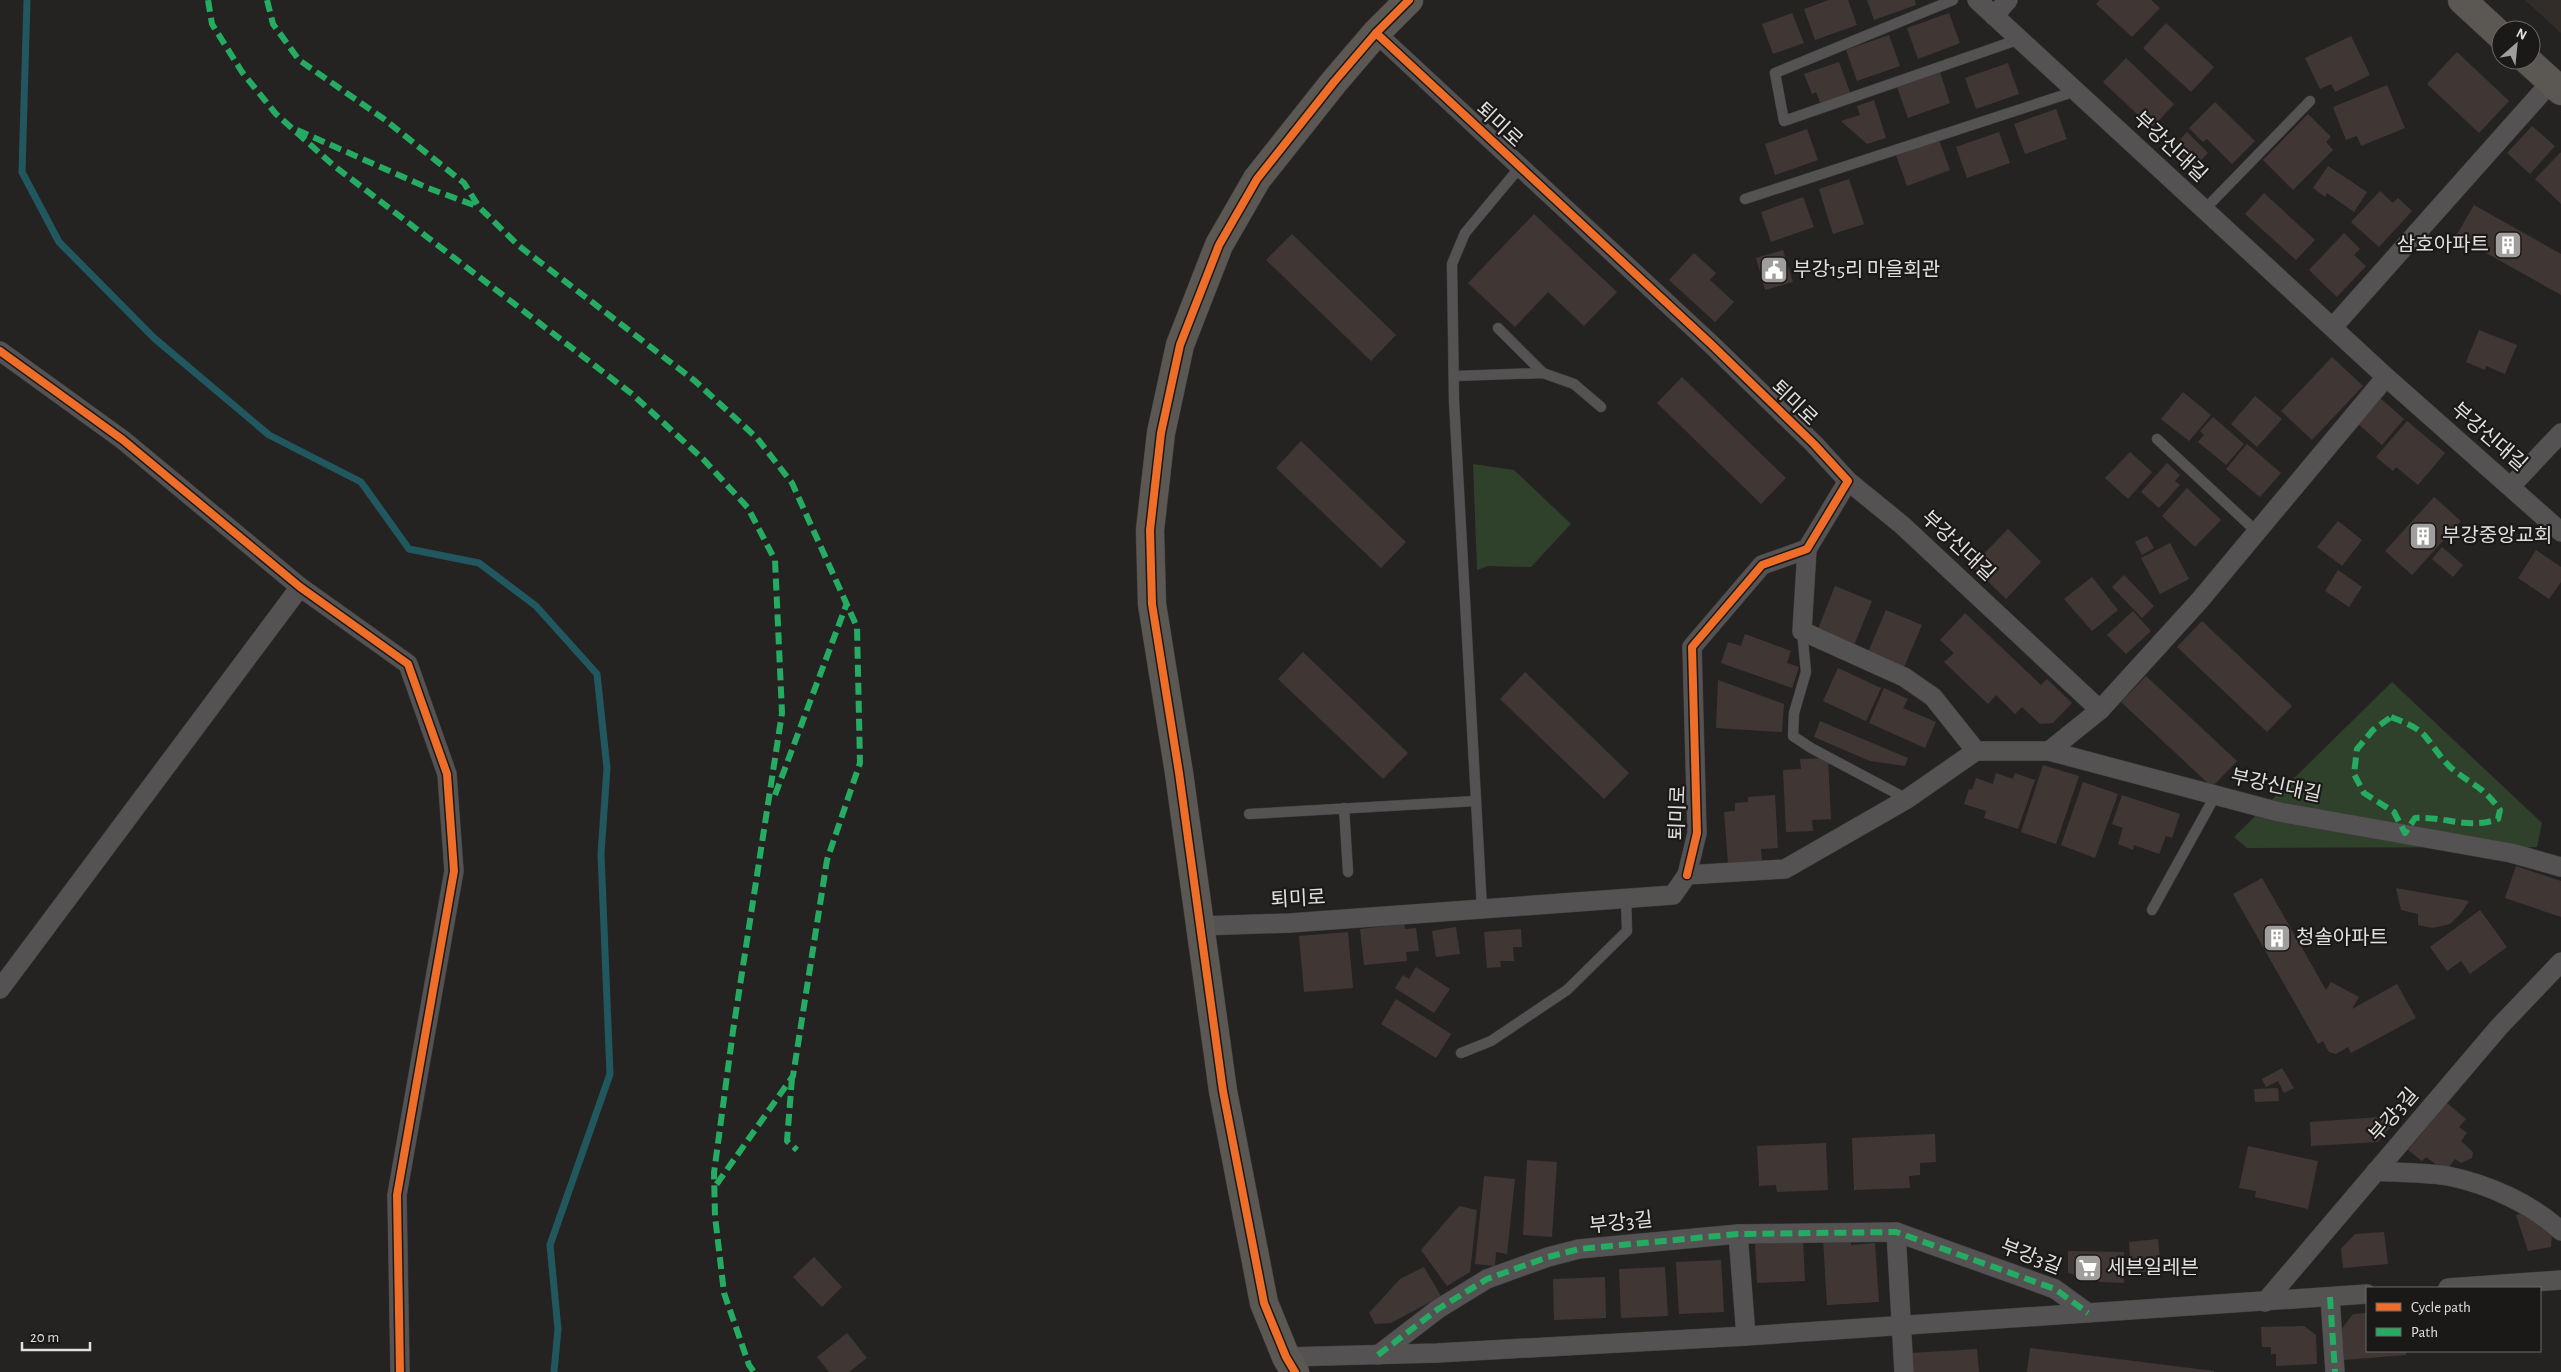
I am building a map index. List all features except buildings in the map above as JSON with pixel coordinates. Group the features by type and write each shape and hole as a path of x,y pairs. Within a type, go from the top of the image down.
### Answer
{"street":[{"path":"1409,0 1376,33 1257,179 1219,245 1180,345 1161,433 1150,530 1152,604 1224,1091 1264,1303 1290,1364 1378,1355 1900,1327 2088,1312 2366,1294"},
{"name":"부강신대길","path":"1977,0 2386,376 2561,532"},
{"path":"1994,16 2008,0"},
{"path":"2462,0 2491,27"},
{"name":"퇴미로","path":"1376,33 1712,345 1814,444 1848,481"},
{"path":"2333,327 2556,86 2538,70"},
{"path":"0,350 123,440 300,587 408,664 447,774 454,871 397,1194 400,1372"},
{"path":"1687,875 1785,868 1907,799 1976,751 2049,751 2100,710 2214,584 2386,376"},
{"path":"2511,486 2561,433"},
{"path":"1848,481 1807,549 1802,631 1904,677 1933,697 1976,751"},
{"name":"부강신대길","path":"1848,481 1902,525 2100,710"},
{"name":"퇴미로","path":"1200,926 1290,923 1673,895 1687,875 1697,833 1692,647 1762,565 1807,549"},
{"path":"0,989 300,587"},
{"name":"부강신대길","path":"2049,751 2279,812 2511,853 2561,867"},
{"name":"부강3길","path":"2265,1302 2500,1027 2561,962"},
{"path":"2376,1171 2448,1176 2497,1192 2544,1216 2561,1231"},
{"path":"1896,1232 1904,1372"},
{"name":"부강3길","path":"1378,1355 1438,1309 1487,1280 1548,1257 1579,1249 1738,1234 1896,1232 2056,1289 2088,1312"},
{"path":"1738,1234 1746,1336"},
{"path":"2462,1287 2561,1280"},
{"path":"2330,1297 2335,1372"}],"lane":[{"path":"1952,0 1775,73 1784,121 2020,39"},
{"path":"1745,199 2076,91"},
{"path":"2204,210 2310,101"},
{"path":"1482,909 1454,376 1452,264 1465,233 1520,167"},
{"path":"1498,328 1542,373"},
{"path":"1454,376 1542,373 1574,384 1601,407"},
{"path":"2156,439 2257,532"},
{"path":"1802,631 1806,672 1794,713 1794,736 1811,748 1907,799"},
{"path":"2152,910 2216,796"},
{"path":"1249,814 1476,801"},
{"path":"1344,808 1348,872"},
{"path":"1461,1053 1491,1042 1566,990 1626,931 1626,898"}],"shaded area":[{"path":"2525,0 2561,0 2561,33"}],"green space":[{"path":"1473,464 1514,470 1571,524 1531,567 1488,566 1477,570"},
{"path":"2392,682 2542,823 2537,847 2247,848 2234,837"}],"waterway":[{"path":"27,0 22,172 59,242 154,338 269,435 361,482 409,549 479,563 536,606 597,674 607,768 601,854 610,1074 550,1245 558,1329 554,1372"}],"marked path":[{"path":"208,0 212,24 242,72 276,114 333,165 632,394 704,460 748,508 775,560 782,713 733,1031 714,1173 715,1216 724,1293 749,1365 754,1372"},
{"path":"267,0 273,24 299,60 384,119 464,183 479,207 519,246 695,381 757,438 792,483 857,627 860,763 827,860 793,1076 714,1188"},
{"path":"297,130 428,188 479,207"},
{"path":"775,795 847,603"},
{"path":"2391,717 2418,730 2451,768 2480,788 2500,810 2498,819 2487,822 2467,823 2415,818 2405,833 2394,812 2364,793 2354,774 2357,749 2373,730 2391,717"},
{"path":"792,1078 787,1141 797,1150"},
{"path":"1378,1355 1438,1309 1487,1279 1548,1257 1579,1249 1738,1234 1896,1232 2055,1289 2088,1313"},
{"path":"2330,1297 2335,1372"}],"cycle path":[{"path":"1295,1372 1286,1357 1264,1303 1223,1091 1179,773 1152,604 1150,530 1161,433 1180,345 1219,245 1257,179 1334,82 1376,33 1409,0"},
{"path":"1376,33 1712,345 1814,444 1848,481 1807,549 1762,565 1692,647 1697,833 1687,875"},
{"path":"0,351 123,440 300,587 408,664 447,774 454,871 397,1195 400,1372"}],"place":[{"name":"삼호아파트","path":"2508,245"},
{"name":"부강15리 마을회관","path":"1774,270"},
{"name":"부강중앙교회","path":"2423,536"},
{"name":"청솔아파트","path":"2277,938"},
{"name":"세븐일레븐","path":"2088,1268"}]}
